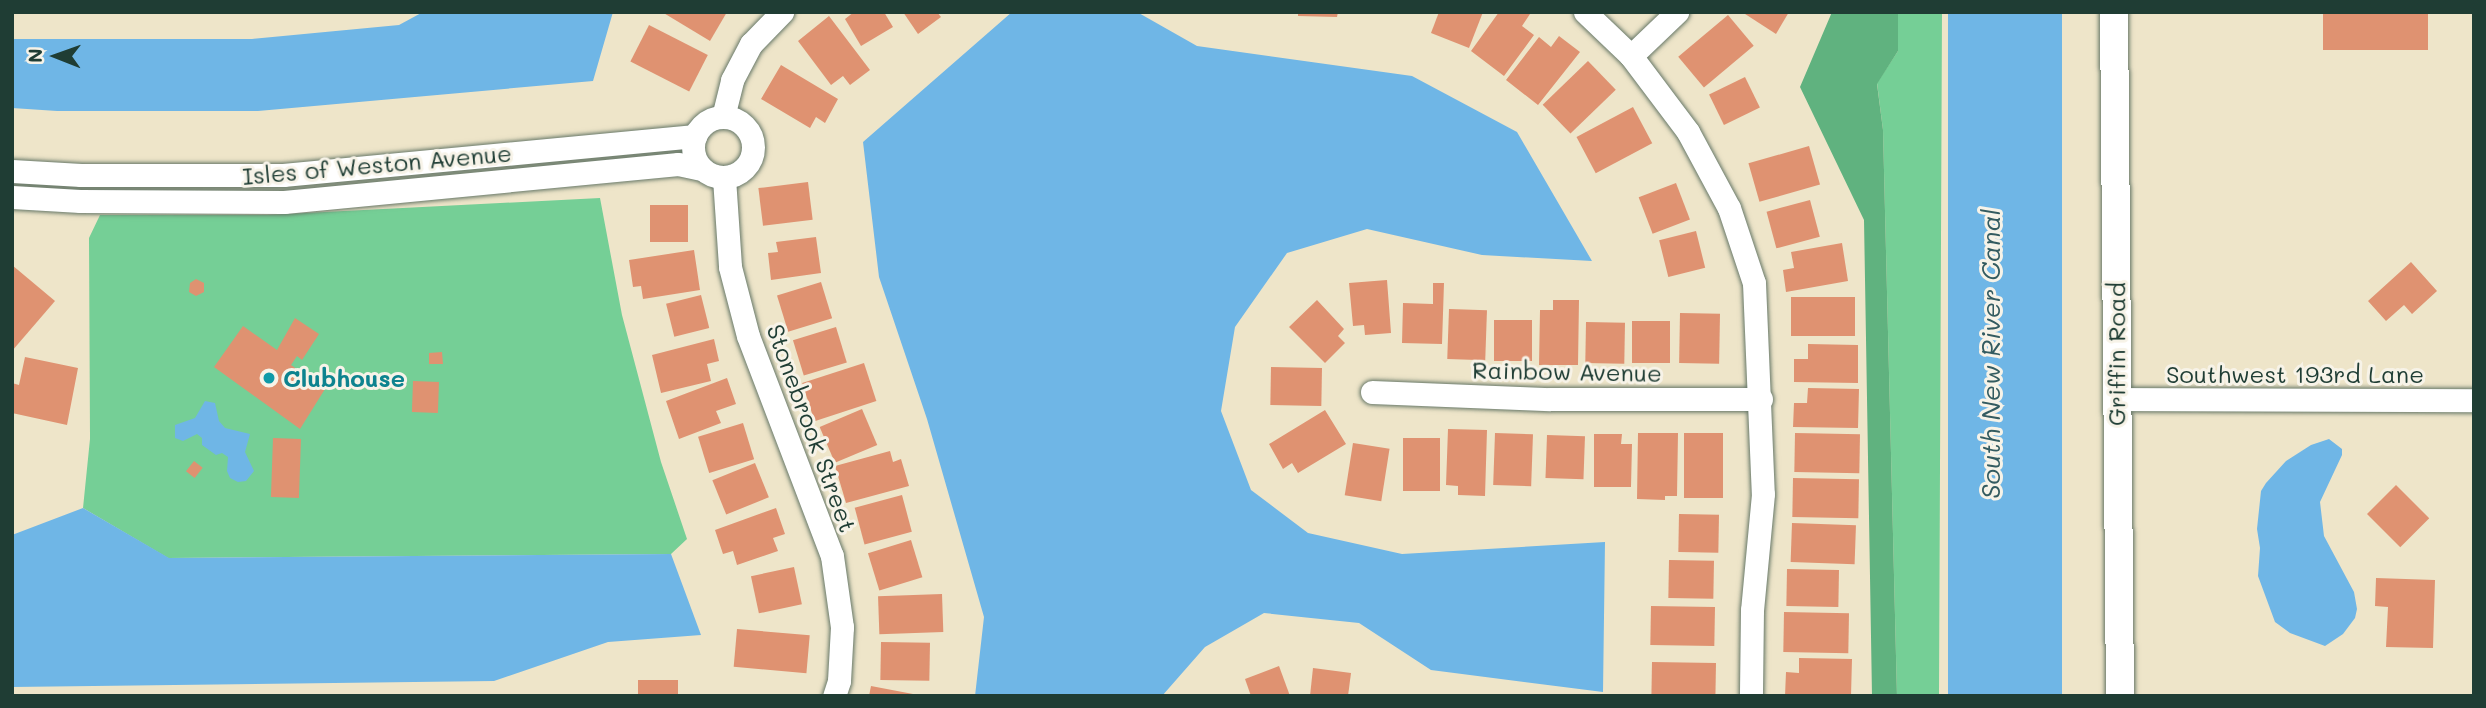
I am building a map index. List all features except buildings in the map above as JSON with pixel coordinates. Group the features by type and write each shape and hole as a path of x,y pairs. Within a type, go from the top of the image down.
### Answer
{"main road":[{"name":"Griffin Road","path":"2114,12 2120,696"}],"street":[{"path":"723,117 732,80 751,44 782,12"},
{"path":"1585,12 1631,56 1688,132 1729,208 1754,282 1763,494 1752,610 1751,696"},
{"path":"1631,56 1677,12"},
{"path":"723,117 734,119 744,126 754,147 745,169 713,174 696,160 695,136 701,126 723,117"},
{"name":"Isles of Weston Avenue","path":"12,171 81,175 283,175 695,136"},
{"name":"Isles of Weston Avenue","path":"12,197 80,201 284,202 678,164 713,174"},
{"name":"Stonebrook Street","path":"713,174 730,267 748,336 832,556 842,627 839,681 834,696"},
{"name":"Rainbow Avenue","path":"1372,392 1550,399 1761,399"},
{"name":"Southwest 193rd Lane","path":"2116,400 2474,400"}],"green space":[{"path":"1832,12 1898,12 1898,51 1877,84 1883,130 1897,696 1872,696 1864,220 1800,87"},
{"path":"1898,12 1942,12 1939,696 1897,696 1883,130 1877,83 1898,51"},
{"path":"600,198 622,315 661,462 687,539 671,554 168,558 83,508 90,439 89,238 100,215 266,215"}],"water":[{"path":"423,12 613,12 593,81 258,111 57,111 12,108 12,39 252,39 399,25"},
{"path":"1012,12 1137,12 1197,46 1412,76 1517,132 1592,261 1482,255 1367,229 1287,253 1235,327 1221,411 1251,490 1308,533 1402,554 1605,542 1603,692 1431,670 1359,623 1264,613 1205,647 1162,696 975,696 984,617 927,419 879,277 863,142"},
{"name":"South New River Canal","path":"1948,12 2062,12 2062,696 1948,696"},
{"path":"205,401 215,403 219,421 225,428 250,434 245,452 254,471 246,481 238,482 230,478 227,471 228,457 222,453 216,455 202,445 202,438 197,434 183,441 175,438 175,425 195,418"},
{"path":"2329,439 2342,449 2342,455 2320,502 2324,536 2354,592 2357,609 2355,618 2343,634 2325,646 2290,633 2275,622 2258,576 2260,548 2257,529 2261,491 2266,483 2286,461 2311,445"},
{"path":"83,508 169,558 671,554 701,635 608,642 494,681 12,687 12,535"}],"place":[{"name":"Clubhouse","path":"269,378"}]}
